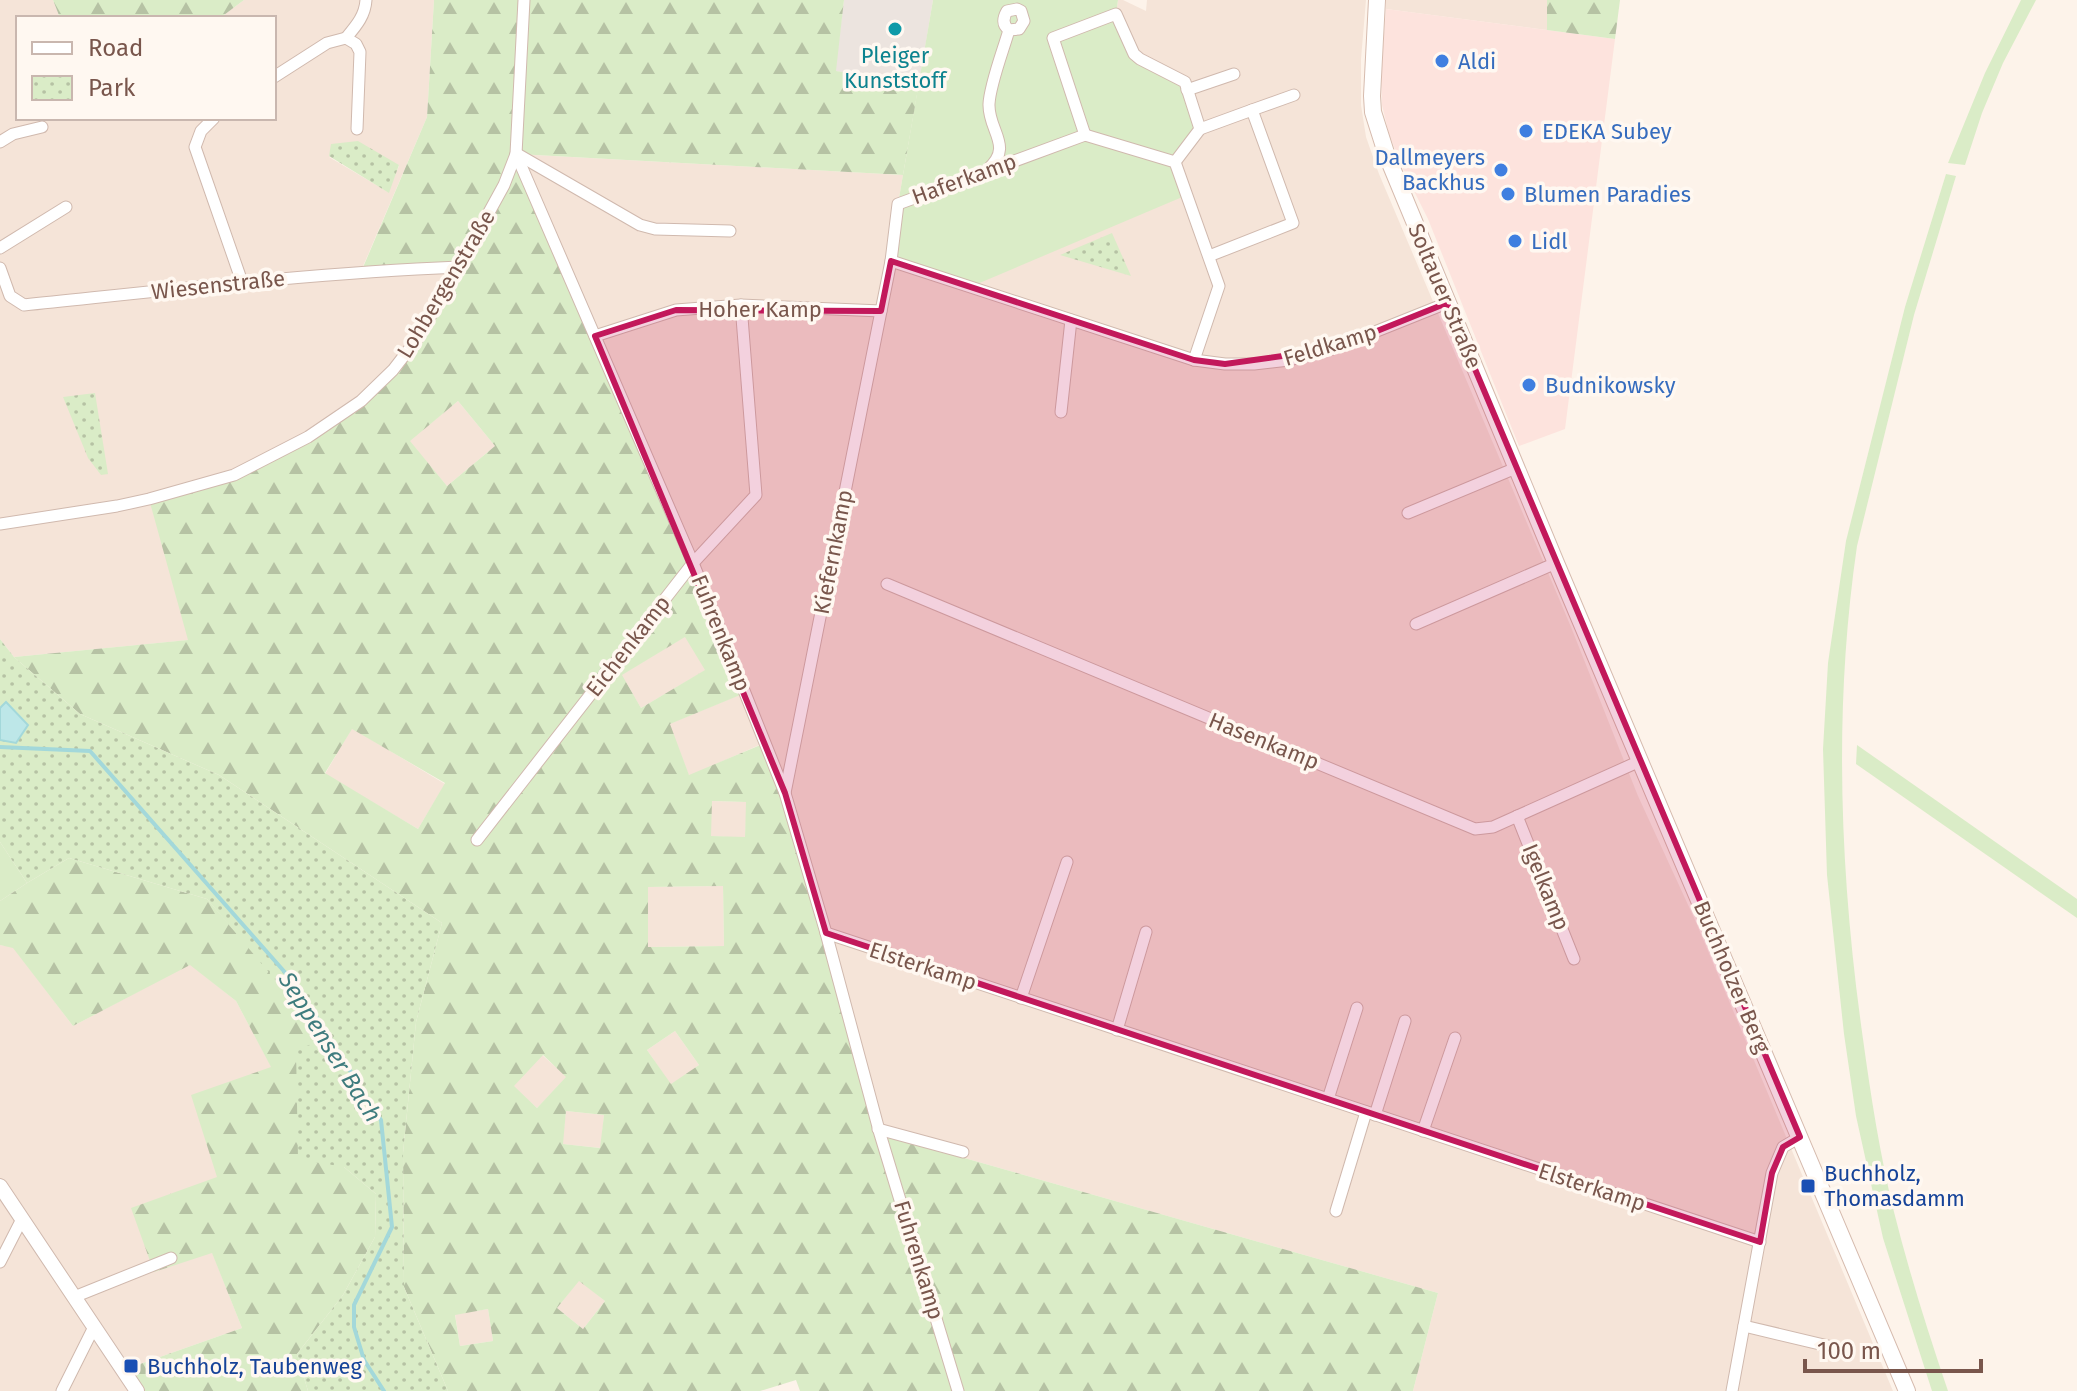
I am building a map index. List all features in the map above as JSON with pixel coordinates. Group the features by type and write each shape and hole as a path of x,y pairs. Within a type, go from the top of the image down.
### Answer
{"main road":[{"name":"Soltauer Straße","path":"1377,0 1373,112 1387,156 1509,450"},
{"name":"Buchholzer Berg","path":"1509,450 1907,1391"}],"street":[{"path":"276,76 327,43 346,38 365,11 366,0"},
{"name":"Lohbergenstraße","path":"0,524 149,499 234,475 308,437 361,401 393,370 417,339 459,267 504,185 516,154 524,0"},
{"path":"1175,162 1085,135 1053,38 1116,14 1134,54 1185,82 1200,129"},
{"path":"987,171 999,157 999,141 989,101 1009,30"},
{"path":"346,38 356,44 360,52 357,129"},
{"path":"1187,90 1234,74"},
{"path":"1175,162 1200,129 1294,95"},
{"path":"1209,256 1293,223 1252,110"},
{"path":"212,120 201,131 195,147 242,282"},
{"path":"0,142 13,134 42,127"},
{"name":"Haferkamp","path":"891,261 898,204 1085,135"},
{"path":"516,154 640,225 655,229 730,231"},
{"name":"Fuhrenkamp","path":"516,154 693,563 785,793 878,1129 958,1391"},
{"path":"1175,162 1219,286 1194,360"},
{"path":"0,248 66,207"},
{"path":"881,311 891,261"},
{"name":"Feldkamp","path":"891,261 1194,360 1225,364 1289,360 1332,349 1447,303"},
{"name":"Wiesenstraße","path":"0,268 10,296 24,305 242,282 459,267"},
{"name":"Hoher Kamp","path":"595,336 676,310 741,305 881,311"},
{"name":"Eichenkamp","path":"477,840 693,563 756,495 741,305"},
{"name":"Kiefernkamp","path":"785,793 881,311"},
{"path":"1061,412 1071,320"},
{"path":"1408,513 1516,468"},
{"path":"1416,624 1556,563"},
{"name":"Hasenkamp","path":"887,584 1475,829 1493,827 1640,761"},
{"name":"Igelkamp","path":"1517,816 1574,959"},
{"path":"1021,998 1067,862"},
{"path":"1117,1030 1146,932"},
{"name":"Elsterkamp","path":"826,933 1760,1242"},
{"path":"1328,1099 1357,1008"},
{"path":"1336,1211 1405,1021"},
{"path":"1423,1131 1455,1038"},
{"path":"878,1129 963,1152"},
{"path":"1732,1391 1772,1173 1783,1147 1800,1137"},
{"path":"0,1186 137,1391"},
{"path":"0,1262 22,1219"},
{"path":"74,1297 171,1258"},
{"path":"1744,1326 1845,1350"},
{"path":"62,1391 94,1327"}],"highlighted area":[{"path":"891,261 1194,360 1225,364 1332,349 1447,303 1800,1137 1783,1147 1772,1173 1760,1242 826,933 785,793 595,336 676,310 881,311"}],"shaded area":[{"path":"0,0 53,0 59,16 16,16 16,120 276,120 276,16 223,16 244,0 434,0 427,117 361,271 459,267 417,339 189,640 14,657 0,639","holes":["329,157 399,165 388,192"]},
{"path":"844,0 933,0 919,83 835,71"},
{"path":"1118,0 1146,11 1147,0 1366,0 1361,105 1366,137 1379,174 1571,627 1638,796 1695,920 1893,1391 1413,1391 1438,1293 880,1134 764,743 689,776 669,724 744,693 516,154 903,175 898,204 1140,59 1116,14"},
{"path":"1386,0 1547,0 1547,30 1386,9"},
{"path":"1386,9 1615,39 1565,429 1519,446 1428,219 1389,134 1382,105 1381,72"},
{"path":"458,401 495,446 447,486 409,441"},
{"path":"686,636 706,670 641,708 621,675"},
{"path":"352,728 445,784 418,829 325,774"},
{"path":"711,801 747,802 745,838 710,836"},
{"path":"723,886 724,946 648,947 648,887"},
{"path":"0,945 13,947 73,1026 190,964 236,1001 272,1068 217,1177 212,1252 242,1328 123,1370 137,1391 0,1391"},
{"path":"675,1031 699,1065 671,1085 647,1050"},
{"path":"542,1055 567,1077 537,1108 513,1086"},
{"path":"566,1111 604,1115 601,1148 562,1144"},
{"path":"579,1280 605,1301 583,1329 557,1308"},
{"path":"488,1309 493,1341 460,1346 455,1314"}],"green space":[{"path":"53,0 244,0 223,16 59,16"},
{"path":"434,0 844,0 836,71 919,83 903,175 517,154 745,693 670,724 689,775 765,743 880,1134 1438,1293 1413,1391 800,1391 796,1380 760,1391 448,1391 404,1287 403,1153 416,1022 442,923 219,775 80,714 14,657 188,640 149,499 234,475 308,437 393,370 458,268 361,272 427,117","holes":["458,401 495,446 447,486 410,441","685,637 705,670 641,708 622,675","352,729 445,783 418,829 325,773","712,801 746,802 745,837 711,836","723,886 724,946 648,947 648,887","675,1031 699,1065 671,1084 647,1050","543,1055 566,1077 537,1108 514,1086","566,1111 604,1115 600,1148 563,1144","579,1281 605,1301 583,1329 557,1308","488,1309 493,1341 460,1346 455,1315"]},
{"path":"933,0 1118,0 1116,14 1134,54 1185,82 1200,129 1175,162 1187,195 970,287 891,261"},
{"path":"1547,0 1620,0 1615,39 1547,30"},
{"path":"2021,0 2036,0 2003,63 1965,165 1948,163 1985,73"},
{"path":"358,141 399,165 389,193 329,156 331,144"},
{"path":"1946,174 1956,176 1914,315 1857,546 1849,608 1842,731 1849,916 1863,1039 1876,1126 1894,1212 1948,1391 1932,1391 1883,1238 1856,1116 1827,875 1823,749 1828,663 1846,541 1905,307"},
{"path":"1112,233 1131,276 1060,255"},
{"path":"95,393 108,474 101,475 88,458 63,397"},
{"path":"0,639 14,657 80,714 219,775 442,923 416,1022 403,1153 404,1287 448,1391 308,1391 297,1354 343,1295 375,1237 376,1194 344,1167 298,1159 296,1049 326,1040 207,899 69,858 27,883 0,842 0,740 16,743 7,703 0,708"},
{"path":"1857,745 2077,899 2077,918 1856,764"},
{"path":"0,842 27,883 0,901"},
{"path":"69,858 207,899 326,1040 344,1167 376,1194 375,1237 343,1295 297,1354 308,1391 137,1391 123,1370 242,1328 212,1253 154,1272 131,1208 217,1177 191,1095 271,1067 236,1001 190,965 73,1026 13,948 0,945 0,901"}],"water":[{"path":"6,702 28,725 16,743 0,740 0,708"}],"waterway":[{"name":"Seppenser Bach","path":"0,747 90,751 297,986 381,1120 392,1227 354,1305 354,1327 364,1360 384,1391"}],"place":[{"name":"Pleiger Kunststoff","path":"895,29"},
{"name":"Aldi","path":"1442,61"},
{"name":"EDEKA Subey","path":"1526,131"},
{"name":"Dallmeyers Backhus","path":"1501,170"},
{"name":"Blumen Paradies","path":"1508,194"},
{"name":"Lidl","path":"1515,241"},
{"name":"Budnikowsky","path":"1529,385"},
{"name":"Buchholz, Thomasdamm","path":"1808,1186"},
{"name":"Buchholz, Taubenweg","path":"131,1366"}]}
